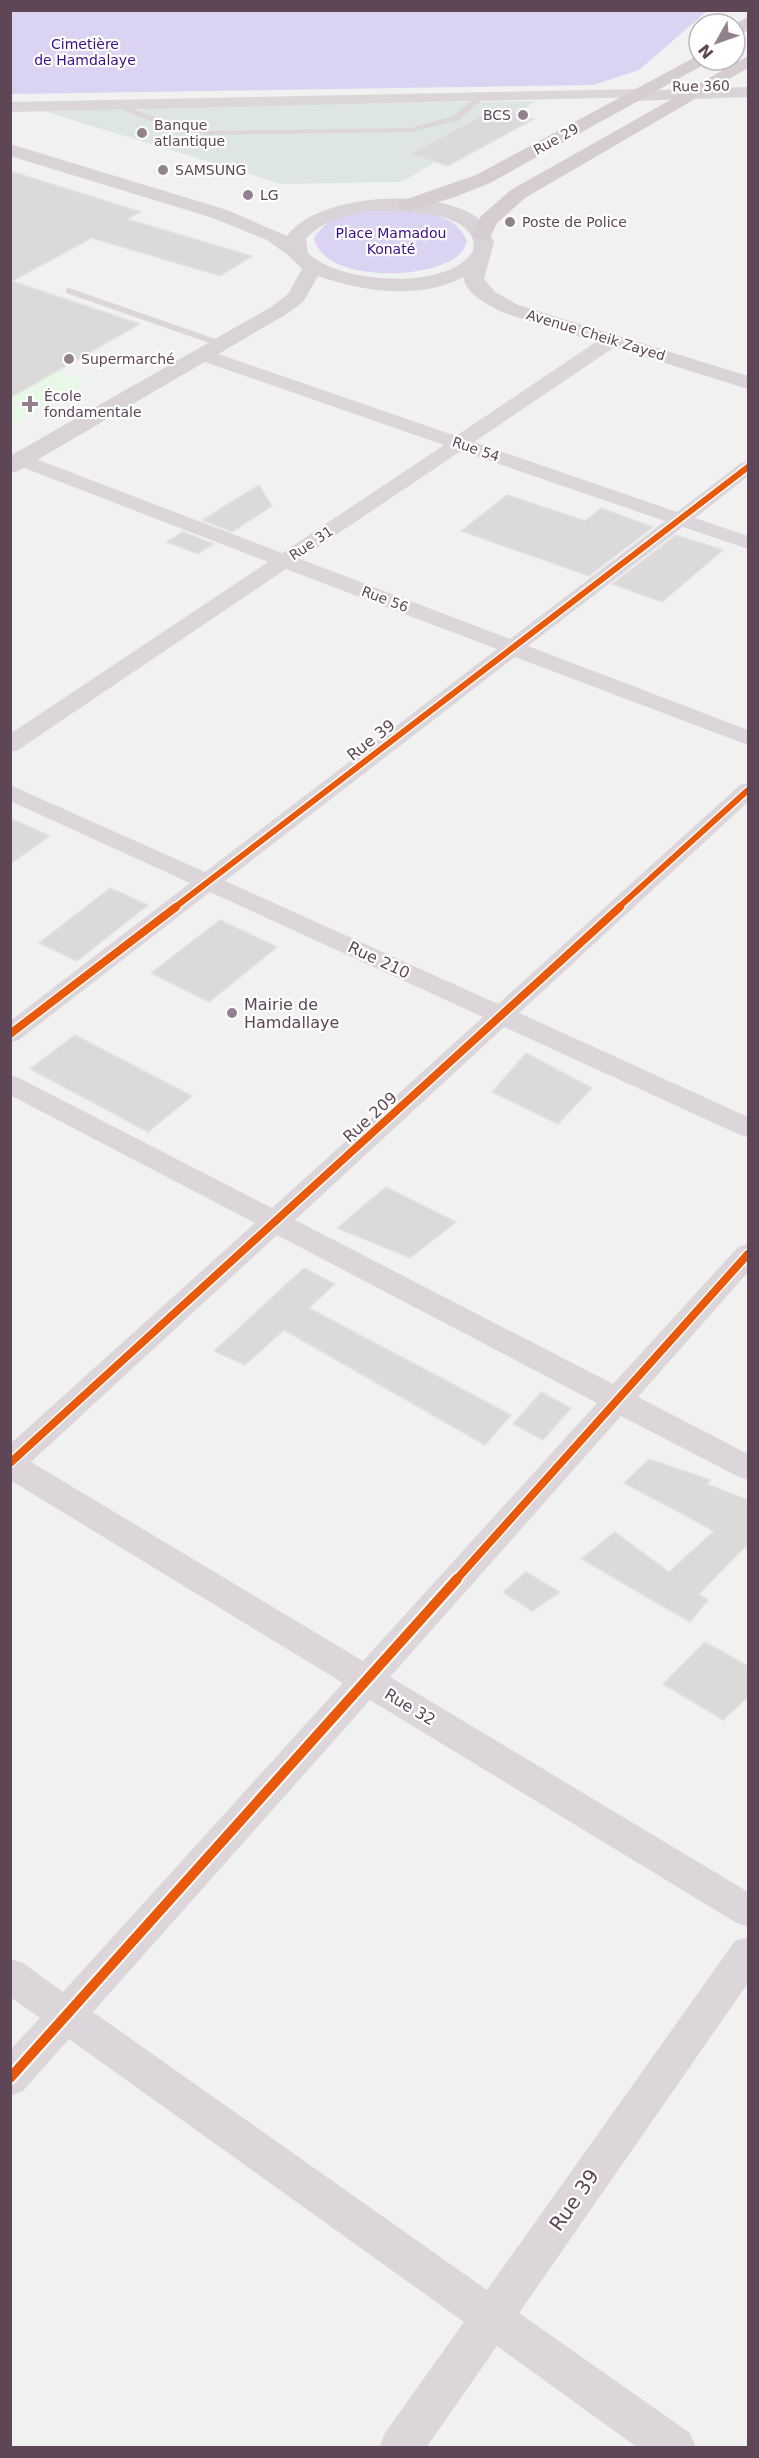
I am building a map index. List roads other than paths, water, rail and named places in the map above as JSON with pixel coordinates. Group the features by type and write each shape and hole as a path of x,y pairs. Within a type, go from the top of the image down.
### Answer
{"main road":[{"path":"10,150 220,214 274,236 296,250 302,259 313,267 341,278 378,284 400,284 448,276 467,268 479,258 484,247 482,235 488,220 518,194 748,61"},
{"name":"Rue 29","path":"408,205 483,179 687,67"},
{"name":"Rue 360","path":"700,90 748,85"},
{"path":"642,92 700,90 748,92"},
{"path":"220,214 281,217 327,213 365,205 408,205 456,215 472,225 482,235"},
{"path":"296,250 296,237 307,224 327,213"},
{"name":"Avenue Cheik Zayed","path":"479,258 474,280 488,296 511,309 748,383"},
{"path":"16,463 278,311 296,298 313,267"},
{"path":"278,311 322,296 378,284"},
{"path":"400,284 511,309"}],"street":[{"path":"10,107 480,98 642,92"},
{"name":"Rue 31","path":"10,745 612,340"},
{"name":"Rue 54","path":"212,349 459,443 748,543"},
{"name":"Rue 56","path":"16,463 285,560 748,738"},
{"name":"Rue 39","path":"10,1034 748,467"},
{"name":"Rue 209","path":"10,1464 748,790"},
{"name":"Rue 210","path":"10,792 748,1128"},
{"path":"10,1084 748,1468"},
{"path":"10,2078 748,1254"},
{"name":"Rue 32","path":"10,1464 748,1911"},
{"name":"Rue 39","path":"400,2448 748,1953"},
{"path":"10,1975 675,2448"}],"lane":[{"path":"114,105 169,125 205,133 411,130 456,118 480,98"},
{"path":"69,291 212,349"}],"place":[{"name":"BCS","path":"523,115"},
{"name":"Banque atlantique","path":"142,133"},
{"name":"SAMSUNG","path":"163,170"},
{"name":"LG","path":"248,195"},
{"name":"Poste de Police","path":"510,222"},
{"name":"Supermarché","path":"69,359"},
{"name":"École fondamentale","path":"30,404"},
{"name":"Mairie de Hamdallaye","path":"232,1013"}],"park label":[{"name":"Cimetière de Hamdalaye","path":"85,52"},
{"name":"Place Mamadou Konaté","path":"391,242"}]}
